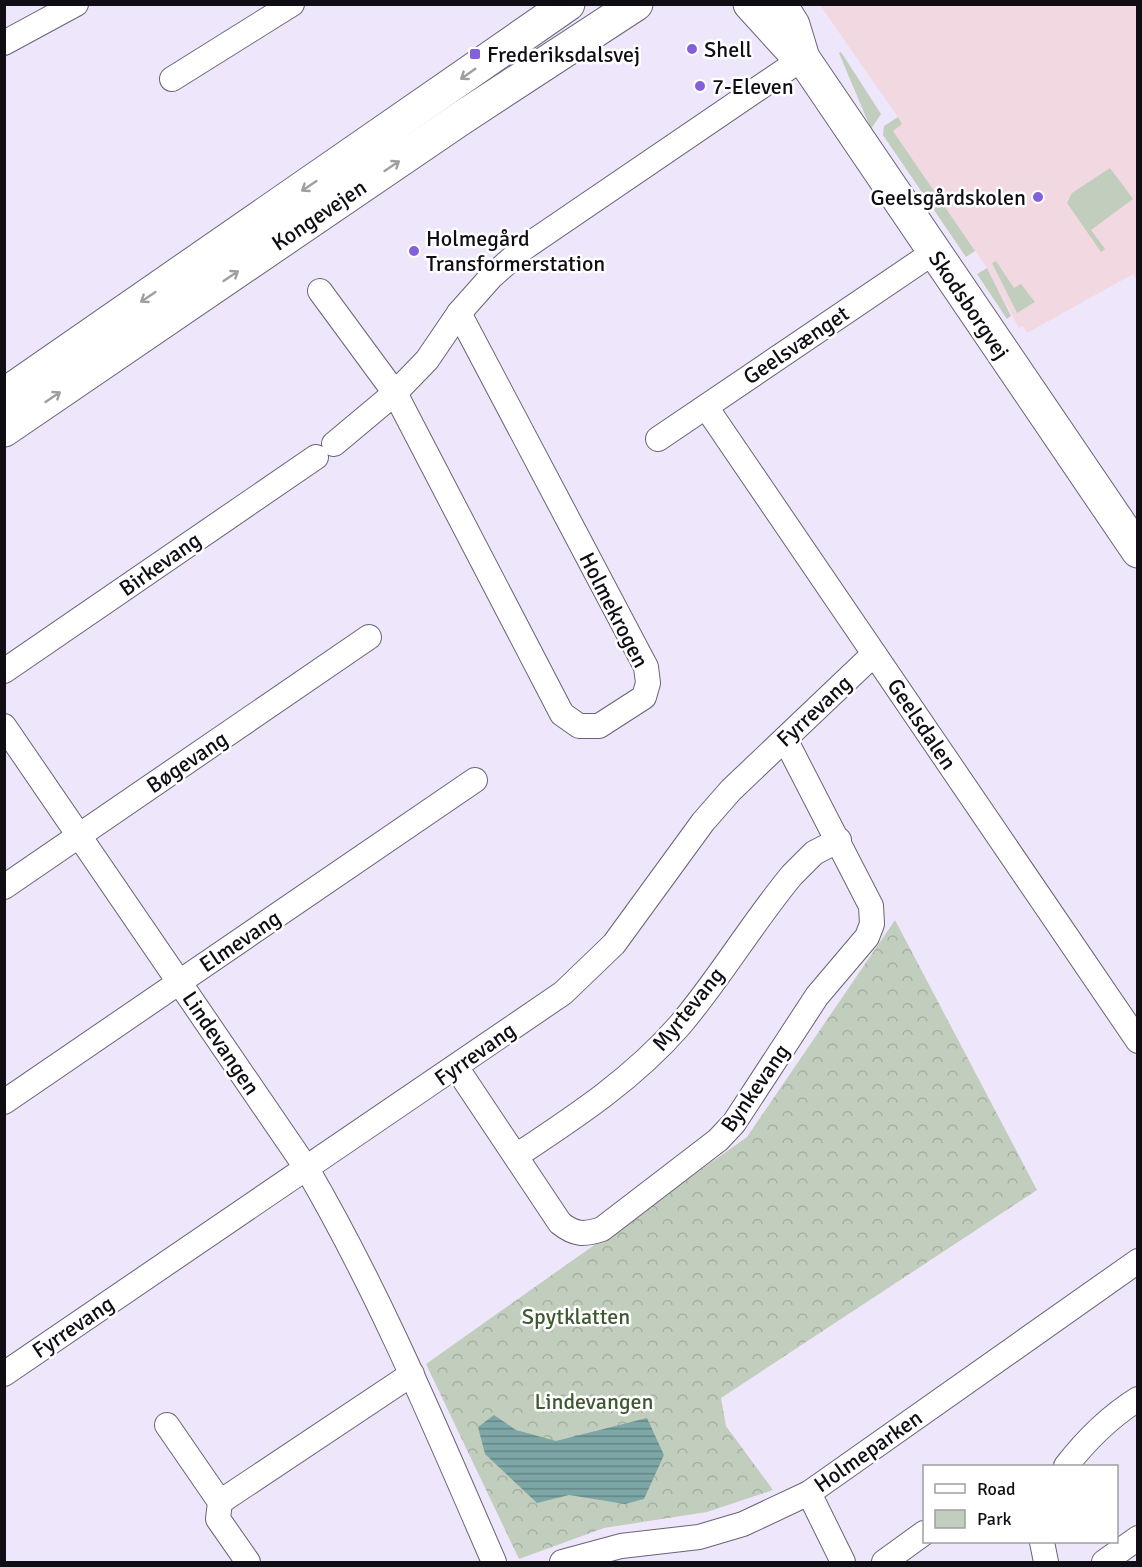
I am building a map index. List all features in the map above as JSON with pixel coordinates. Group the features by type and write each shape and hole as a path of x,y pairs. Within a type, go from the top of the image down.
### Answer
{"main road":[{"name":"Kongevejen","path":"4,395 568,4"},
{"path":"535,70 613,4"},
{"name":"Kongevejen","path":"4,430 636,4"},
{"name":"Skodsborgvej","path":"750,4 789,47 803,58"},
{"name":"Skodsborgvej","path":"780,4 793,25 803,58 1137,551"}],"street":[{"path":"4,43 76,4"},
{"path":"172,79 292,4"},
{"path":"394,393 427,360 459,313 491,277 524,248 803,58"},
{"name":"Geelsvænget","path":"658,439 934,252"},
{"name":"Holmekrogen","path":"320,291 394,393 562,714 579,726 599,726 644,697 648,683 646,667 459,313"},
{"name":"Birkevang","path":"4,671 325,450 394,393"},
{"name":"Geelsdalen","path":"706,407 1137,1041"},
{"name":"Bøgevang","path":"4,887 369,637"},
{"name":"Fyrrevang","path":"4,1374 563,993 614,944 704,822 731,790 874,654"},
{"name":"Lindevangen","path":"4,726 306,1168 344,1232 412,1374 494,1563"},
{"name":"Bynkevang","path":"456,1067 560,1223 573,1233 589,1234 602,1229 718,1140 747,1107 817,996 867,938 872,924 871,906 785,739"},
{"name":"Elmevang","path":"4,1102 475,780"},
{"name":"Myrtevang","path":"516,1156 599,1101 638,1068 680,1025 792,875 814,853 839,840"},
{"name":"Holmeparken","path":"562,1563 621,1546 699,1537 743,1524 809,1493 1137,1261"},
{"path":"220,1502 412,1374"},
{"path":"1067,1465 1086,1439 1117,1412 1137,1399"},
{"path":"167,1425 220,1502 219,1519 248,1563"},
{"path":"809,1493 843,1563"},
{"path":"884,1563 923,1534"},
{"path":"1104,1563 1137,1538"},
{"path":"1042,1543 1046,1563"}],"shaded area":[{"name":"Geelsgårdskolen","path":"820,5 1137,5 1137,280 1133,274 1027,333 1023,326 1019,328 987,268 892,131 902,123"},
{"path":"494,1415 516,1430 556,1441 647,1418 664,1455 644,1499 625,1504 569,1495 537,1503 485,1454 478,1427"}],"green space":[{"path":"841,52 881,114 871,129 839,53"},
{"path":"898,117 902,124 893,131 975,251 966,257 883,135 884,126"},
{"path":"1110,168 1133,199 1091,230 1105,249 1101,252 1067,203 1072,193"},
{"path":"996,261 1014,288 1021,284 1035,302 1017,313 992,263"},
{"path":"987,268 1011,316 1007,319 977,274"},
{"name":"Lindevangen","path":"895,920 1037,1190 721,1398 726,1426 773,1490 707,1512 604,1528 519,1559 426,1364 747,1137"}],"place":[{"name":"Shell","path":"692,49"},
{"name":"Frederiksdalsvej","path":"475,54"},
{"name":"7-Eleven","path":"700,86"},
{"name":"Geelsgårdskolen","path":"1038,197"},
{"name":"Holmegård Transformerstation","path":"414,251"}],"park label":[{"name":"Spytklatten","path":"576,1316"}]}
